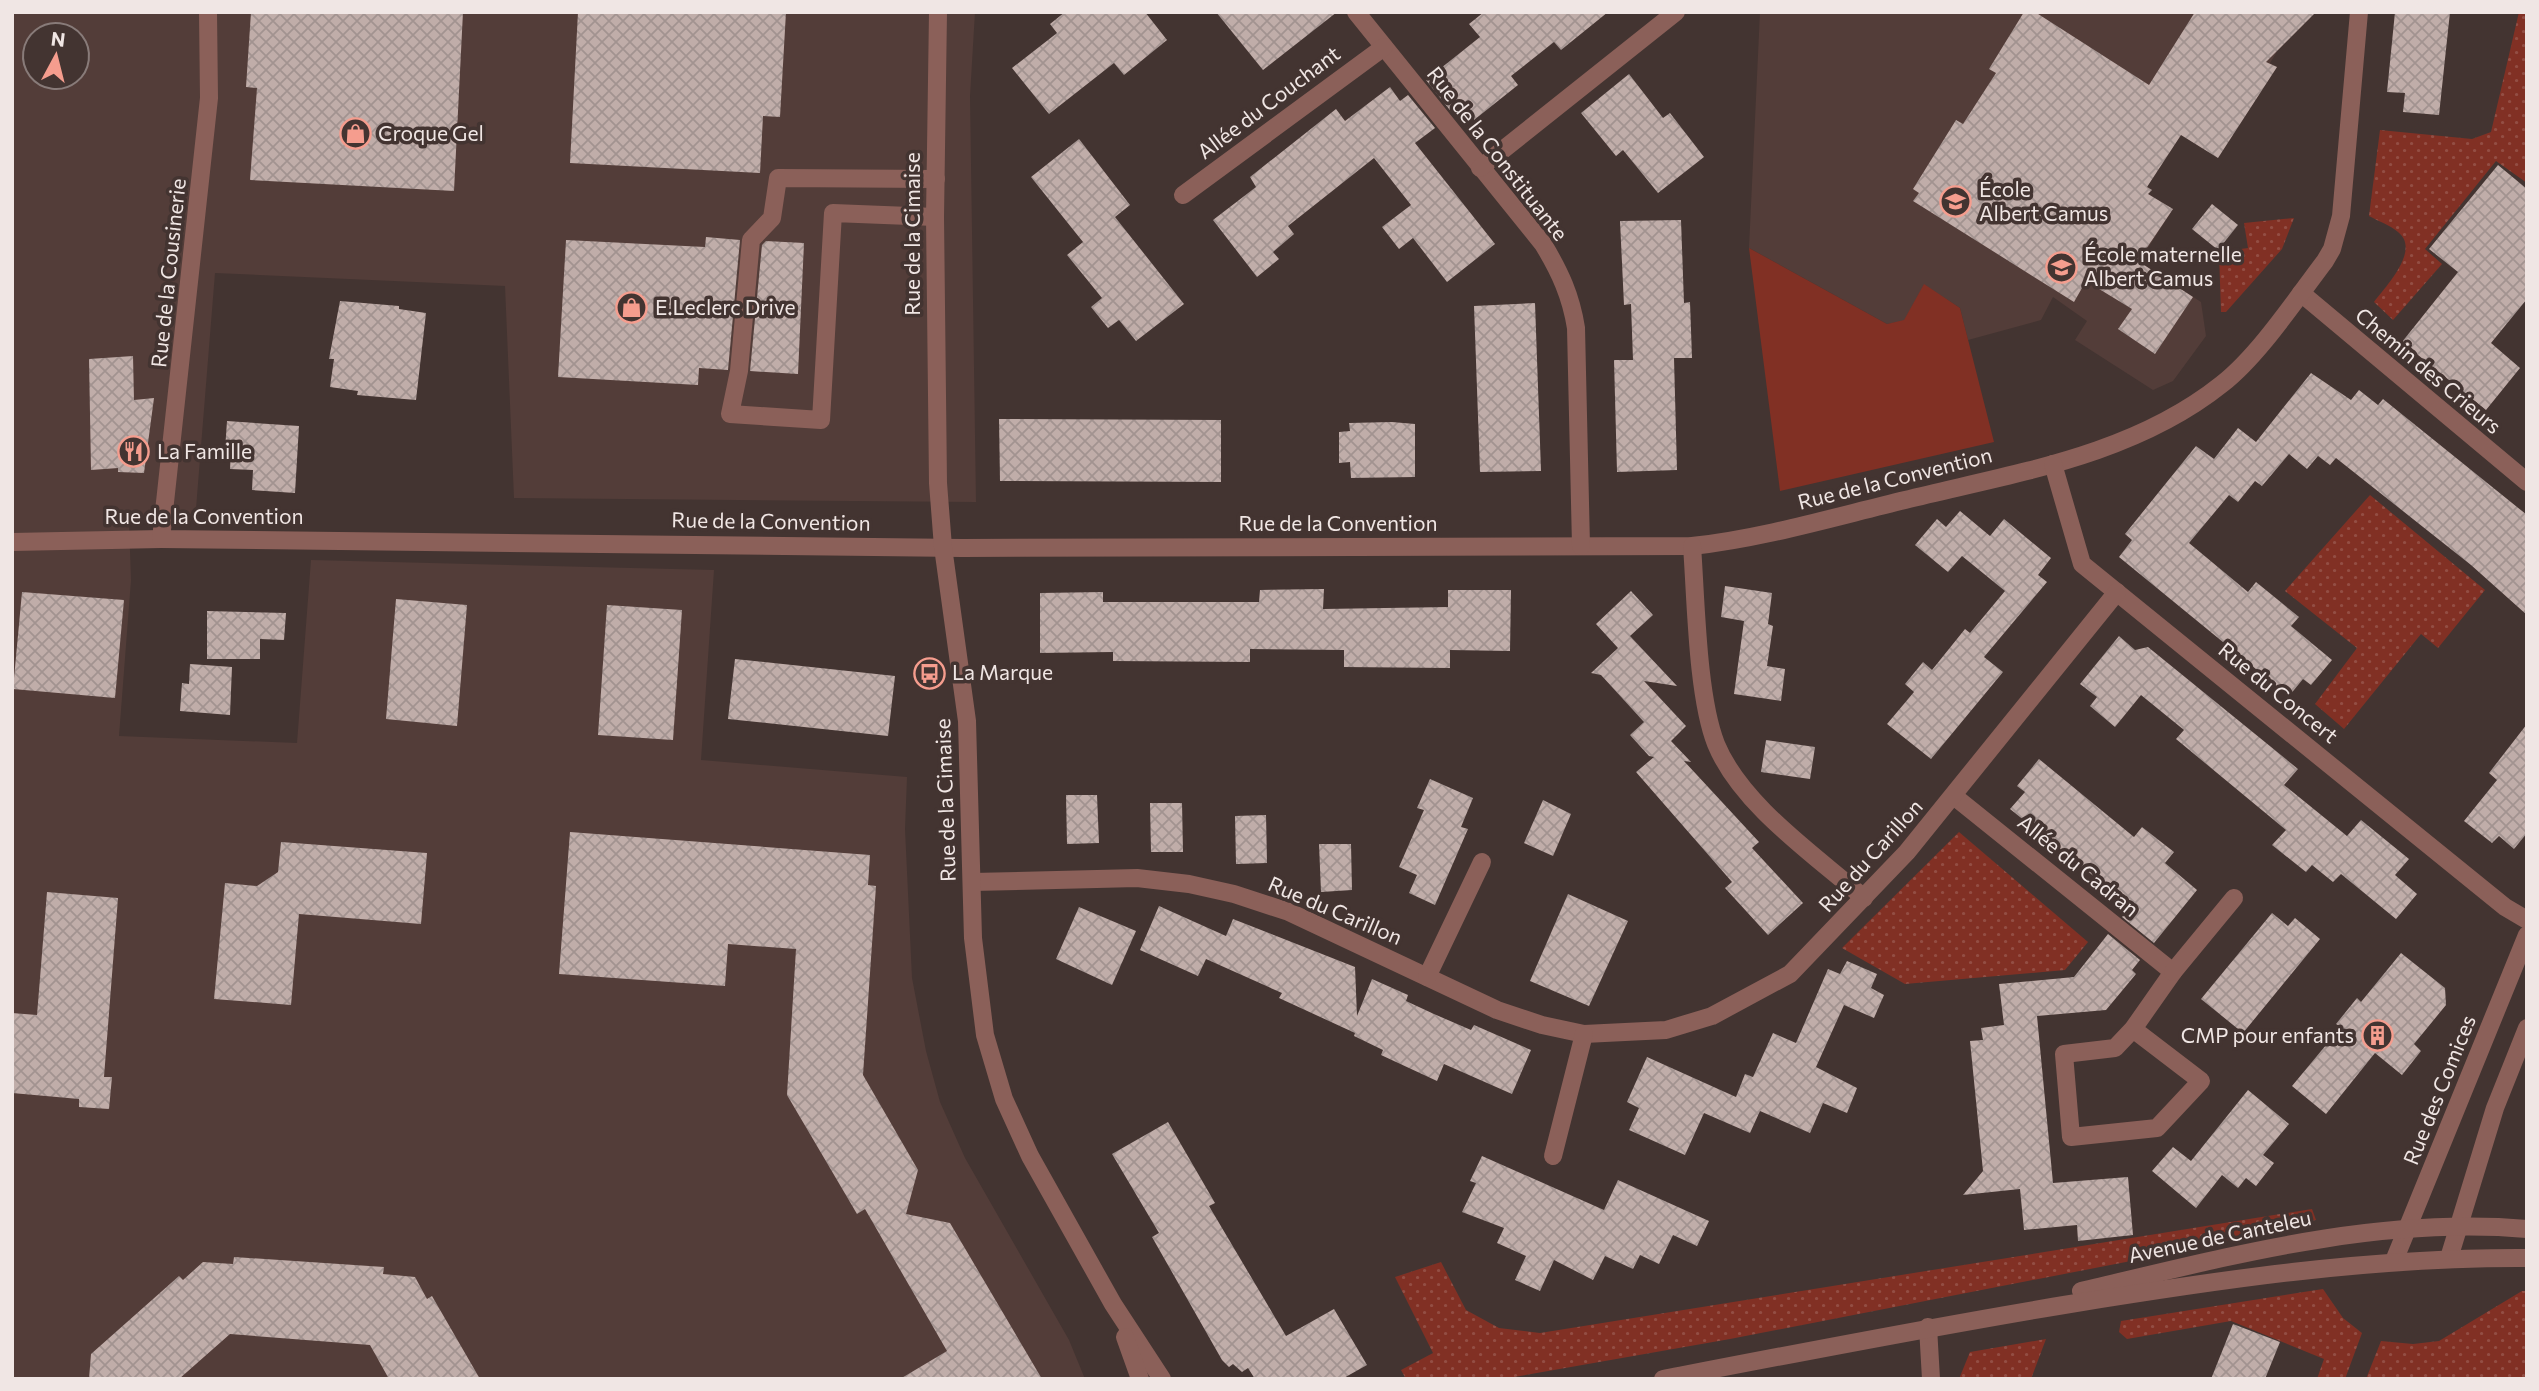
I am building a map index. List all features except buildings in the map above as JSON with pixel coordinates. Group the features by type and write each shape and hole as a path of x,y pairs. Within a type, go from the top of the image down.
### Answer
{"street":[{"name":"Rue de la Cousinerie","path":"162,538 206,139 209,98 208,12"},
{"name":"Rue de la Cimaise","path":"937,12 935,217 938,472 943,547 967,721 977,986 992,1067 1030,1156 1113,1304 1162,1379"},
{"name":"Rue de la Constituante","path":"1356,12 1543,244 1559,270 1571,299 1576,328 1581,546"},
{"path":"1480,168 1676,12"},
{"name":"Rue de la Convention","path":"12,542 162,538 943,547 1692,546 1752,537 2053,464 2132,438 2210,393 2237,371 2325,261 2337,233 2359,12"},
{"name":"Allée du Couchant","path":"1183,195 1384,47"},
{"path":"935,217 833,213 821,420 730,414 739,371 751,240 772,218 778,178 936,179"},
{"name":"Chemin des Crieurs","path":"2301,293 2527,482"},
{"name":"Rue du Concert","path":"2053,464 2082,564 2505,907 2527,920"},
{"path":"1692,546 1706,704 1716,743 1735,776 1756,802 1864,898"},
{"name":"Rue du Carillon","path":"972,882 1137,878 1189,884 1234,894 1289,912 1497,1010 1542,1025 1584,1034 1666,1030 1712,1016 1747,1000 1790,974 1864,898 1955,797 2117,592"},
{"name":"Allée du Cadran","path":"1955,797 2173,972"},
{"path":"1427,977 1482,862"},
{"path":"2133,1029 2201,1081 2157,1128 2071,1137 2064,1054 2115,1048 2133,1029 2173,972 2234,898"},
{"name":"Rue des Comices","path":"2394,1261 2527,935"},
{"path":"2449,1258 2495,1108 2527,1028"},
{"path":"1553,1156 1584,1034"},
{"name":"Avenue de Canteleu","path":"1663,1379 1928,1327 2338,1235 2458,1226 2527,1229"},
{"name":"Avenue de Canteleu","path":"1928,1327 2194,1284 2394,1261 2527,1258"},
{"name":"Rue de la Cimaise","path":"1113,1304 1140,1379"},
{"path":"1928,1327 1931,1379"}],"shaded area":[{"path":"12,12 975,12 970,96 976,502 514,498 505,286 215,273 195,521 129,522 131,580 119,736 297,743 311,560 714,570 701,760 907,777 905,829 912,978 926,1051 940,1102 965,1158 1069,1340 1085,1379 12,1379"},
{"name":"École Albert Camus","path":"1760,12 2316,12 2278,50 2270,63 2277,67 2222,151 2212,154 2181,135 2147,186 2152,190 2148,194 2173,209 2139,262 2201,302 2206,336 2173,381 2153,390 2075,340 2087,321 2053,297 2041,320 1968,340 1960,308 1924,285 1904,321 1887,324 1749,248"},
{"path":"2519,12 2527,12 2527,183 2496,161 2425,249 2442,264 2393,320 2374,302 2399,268 2406,248 2398,232 2369,216 2380,130 2472,139 2491,132"},
{"path":"2294,218 2282,249 2226,312 2221,312 2219,252 2248,248 2244,223"},
{"path":"1749,248 1887,324 1904,320 1924,284 1960,308 1994,442 1780,491"},
{"path":"2370,495 2485,590 2438,648 2421,634 2344,729 2315,704 2357,648 2285,591"},
{"path":"1959,832 2088,942 2065,970 1905,984 1842,948"},
{"path":"2312,1209 2316,1220 2167,1254 1730,1339 1503,1379 1406,1379 1401,1370 1433,1353 1395,1277 1441,1262 1466,1310 1499,1328 1540,1333"},
{"path":"2323,1289 2343,1318 2362,1333 2345,1379 2317,1379 2324,1359 2231,1321 2127,1339 2119,1332 2121,1321"},
{"path":"2522,1291 2527,1291 2527,1379 2366,1379 2381,1341 2413,1344 2439,1341"},
{"path":"2046,1339 2031,1379 1959,1379 1970,1352"}],"place":[{"name":"Croque Gel","path":"355,134"},
{"name":"École Albert Camus","path":"1956,202"},
{"name":"École maternelle Albert Camus","path":"2061,267"},
{"name":"E.Leclerc Drive","path":"632,308"},
{"name":"La Famille","path":"134,452"},
{"name":"La Marque","path":"929,673"},
{"name":"CMP pour enfants","path":"2377,1036"}]}
